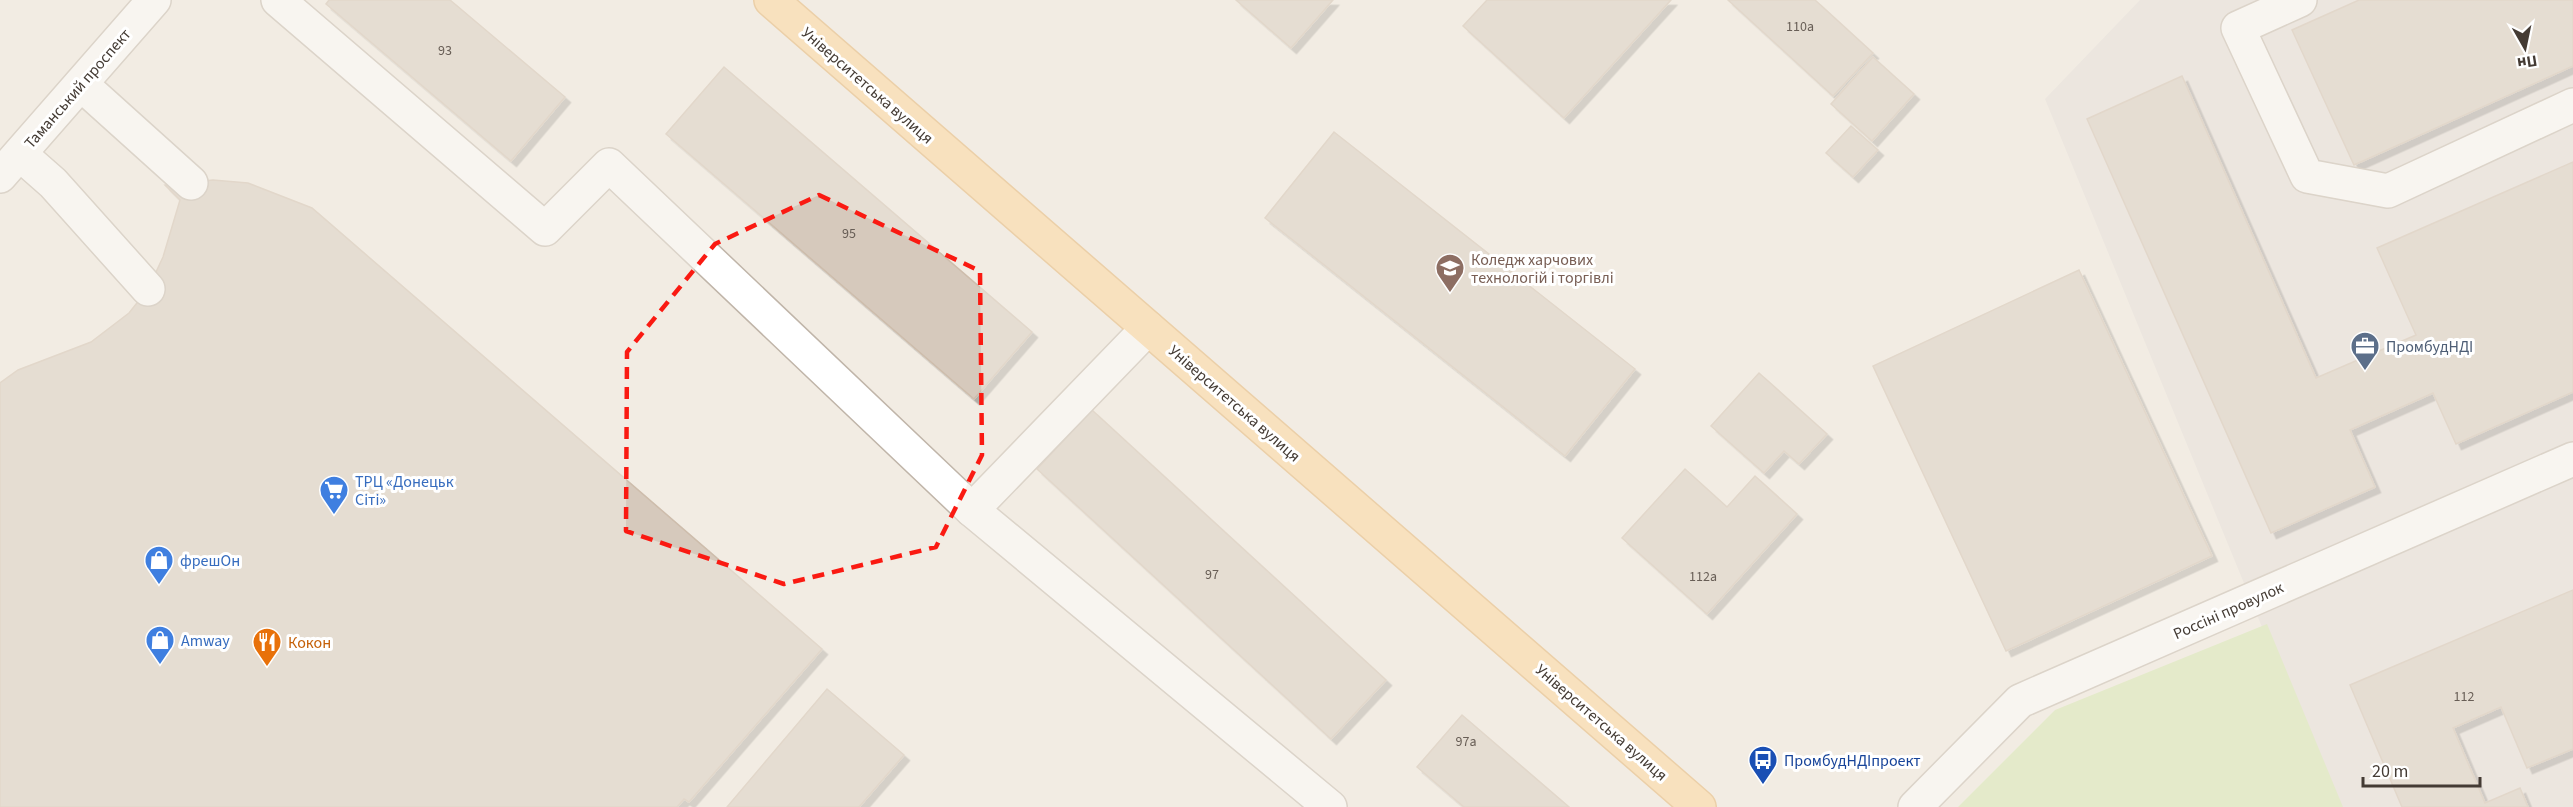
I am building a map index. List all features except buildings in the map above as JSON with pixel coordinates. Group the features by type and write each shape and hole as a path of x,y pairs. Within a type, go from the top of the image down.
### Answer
{"main road":[{"name":"Університетська вулиця","path":"771,0 1699,807"}],"street":[{"name":"Таманський проспект","path":"10,165 154,0"},
{"path":"278,0 545,229 609,165 972,510 1330,807"},
{"path":"2300,0 2238,28 2307,176 2388,191 2573,105"},
{"path":"81,84 191,183"},
{"path":"10,165 53,183 148,289"},
{"path":"972,510 1148,328"},
{"name":"Россіні провулок","path":"1915,807 2020,701 2573,459"}],"highlighted area":[{"path":"819,195 980,271 982,455 936,547 784,584 626,531 627,352 715,244"}],"shaded area":[{"name":"ПромбудНДІ","path":"2140,0 2573,0 2573,807 2336,807 2045,99"}],"green space":[{"path":"2267,624 2343,807 1958,807 2055,710"}],"place":[{"name":"Коледж харчових технологій і торгівлі","path":"1450,294"},
{"name":"ПромбудНДІ","path":"2365,372"},
{"name":"ТРЦ «Донецьк Сіті»","path":"334,516"},
{"name":"фрешОн","path":"159,586"},
{"name":"Amway","path":"160,666"},
{"name":"Кокон","path":"267,668"},
{"name":"ПромбудНДІпроект","path":"1763,786"}]}
